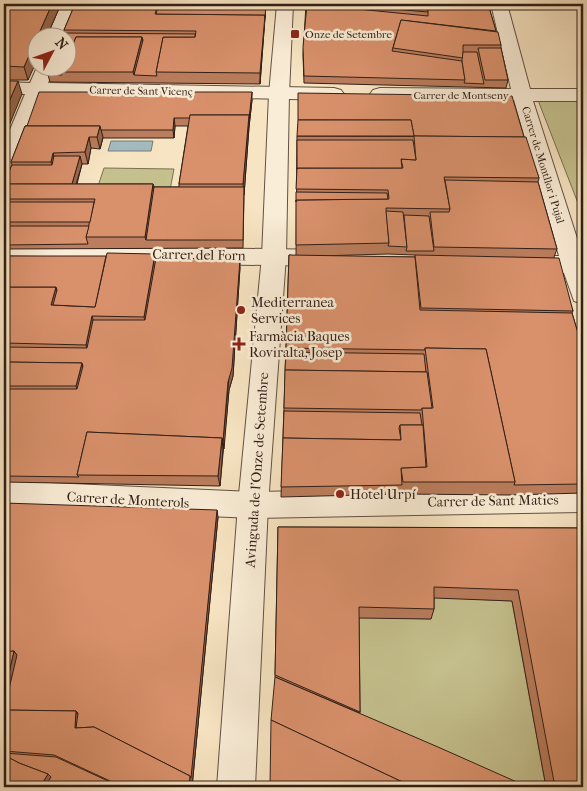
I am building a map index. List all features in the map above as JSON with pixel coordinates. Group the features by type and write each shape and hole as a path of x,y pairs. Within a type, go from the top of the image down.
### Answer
{"street":[{"path":"60,28 68,4"},
{"name":"Avinguda de l'Onze de Setembre","path":"236,787 253,505 274,256 279,94 285,4"},
{"name":"Carrer de Montllor i Pujal","path":"499,4 522,95 579,265 583,296"},
{"path":"4,168 41,78"},
{"name":"Carrer de Sant Vicenç","path":"4,88 279,94"},
{"name":"Carrer de Montseny","path":"279,94 583,96"},
{"name":"Carrer del Forn","path":"4,253 274,256 352,259"},
{"path":"507,263 579,265"},
{"name":"Carrer de Monterols","path":"4,494 253,505"},
{"name":"Carrer de Sant Maties","path":"253,505 583,500"}],"shaded area":[{"path":"536,95 583,97 583,216"},
{"path":"104,168 174,169 170,190 97,189"},
{"path":"430,597 512,601 546,787 511,787 358,720 357,617 431,619"}],"water":[{"path":"111,141 153,141 151,151 108,151"}],"building":[{"path":"4,4 52,4 41,28 28,28 28,58 24,67 4,66"},
{"path":"75,4 158,4 155,14 265,15 260,73 156,72 163,37 195,37 196,31 78,30 78,28 65,28"},
{"path":"172,4 266,4 265,18 265,15 156,14 158,7 172,7"},
{"path":"307,4 428,16 426,4 488,4 496,31 401,20 392,51 462,61 465,80 304,76 303,47"},
{"path":"336,4 426,4 428,12"},
{"path":"401,20 498,32 501,45 463,45 463,58 393,48"},
{"path":"78,33 195,34 195,37 163,37 156,72 157,76 134,75 143,40 142,37 78,37"},
{"path":"78,37 142,37 133,72 78,72"},
{"path":"478,48 501,48 508,80 485,80"},
{"path":"463,52 477,52 484,84 464,83"},
{"path":"4,81 18,81 4,113"},
{"path":"39,92 252,92 249,119 249,115 190,115 190,118 174,118 173,130 101,130 100,126 27,126"},
{"path":"298,93 512,96 524,137 414,136 411,120 298,120"},
{"path":"190,115 249,115 243,184 179,184"},
{"path":"298,120 411,120 414,136 297,136"},
{"path":"25,126 100,126 97,137 89,137 85,152 53,153 51,162 11,162"},
{"path":"414,136 526,137 539,178 444,177 450,209 386,208 389,243 296,245 296,200 389,199 388,190 296,189 297,168 403,168 401,159 416,160"},
{"path":"297,140 413,140 416,160 401,159 402,168 297,168"},
{"path":"54,156 80,156 72,184 4,184 12,165 52,165"},
{"path":"445,180 538,182 557,249 434,247 430,212 449,212 450,209"},
{"path":"4,184 153,184 145,237 86,237 95,199 4,199"},
{"path":"154,187 244,187 243,240 146,240"},
{"path":"296,192 387,193 388,199 296,200"},
{"path":"4,202 94,202 90,222 4,222"},
{"path":"386,211 403,212 407,247 388,246"},
{"path":"404,215 429,216 434,251 406,251"},
{"path":"4,226 89,226 86,237 88,244 4,245"},
{"path":"107,253 155,254 144,317 92,316 86,345 4,343 4,287 56,287 51,305 95,307"},
{"path":"289,255 415,257 420,310 572,313 583,350 583,484 514,485 515,482 486,349 286,348"},
{"path":"415,255 559,258 573,311 421,308"},
{"path":"4,256 106,256 95,307 53,305 56,287 4,287"},
{"path":"156,258 240,259 232,368 228,382 223,441 222,438 87,432 77,475 79,477 4,476 4,389 77,389 83,366 82,363 4,362 4,347 87,348 93,320 145,320"},
{"path":"425,348 486,349 515,482 403,482 401,468 427,467 422,408 433,408"},
{"path":"286,352 424,354 426,372 285,370"},
{"path":"4,362 82,363 76,386 4,386"},
{"path":"285,370 427,372 432,408 422,408 421,410 284,408"},
{"path":"284,411 420,413 422,425 400,425 401,440 283,438"},
{"path":"400,425 423,425 426,467 401,468 402,485 281,487 283,438 401,440"},
{"path":"87,432 222,438 218,476 77,475"},
{"path":"4,503 217,510 191,778 94,727 76,728 78,713 76,711 4,710 17,655 14,651 4,652"},
{"path":"278,527 583,528 583,787 555,787 518,590 434,587 434,609 359,607 360,712 275,675"},
{"path":"14,651 4,694 4,652"},
{"path":"275,677 528,787 413,787 271,720"},
{"path":"4,710 76,711 75,728 94,727 190,776 189,787 123,787 54,755 4,751"},
{"path":"271,720 413,787 270,787"},
{"path":"4,753 56,757 121,787 45,787 51,777 48,774 19,763 4,755"},
{"path":"4,755 48,774 40,787 4,787"}],"place":[{"name":"Onze de Setembre","path":"295,34"},
{"name":"Mediterranea Services","path":"241,310"},
{"name":"Farmàcia Baques Roviralta, Josep","path":"239,344"},
{"name":"Hotel Urpí","path":"340,494"}]}
